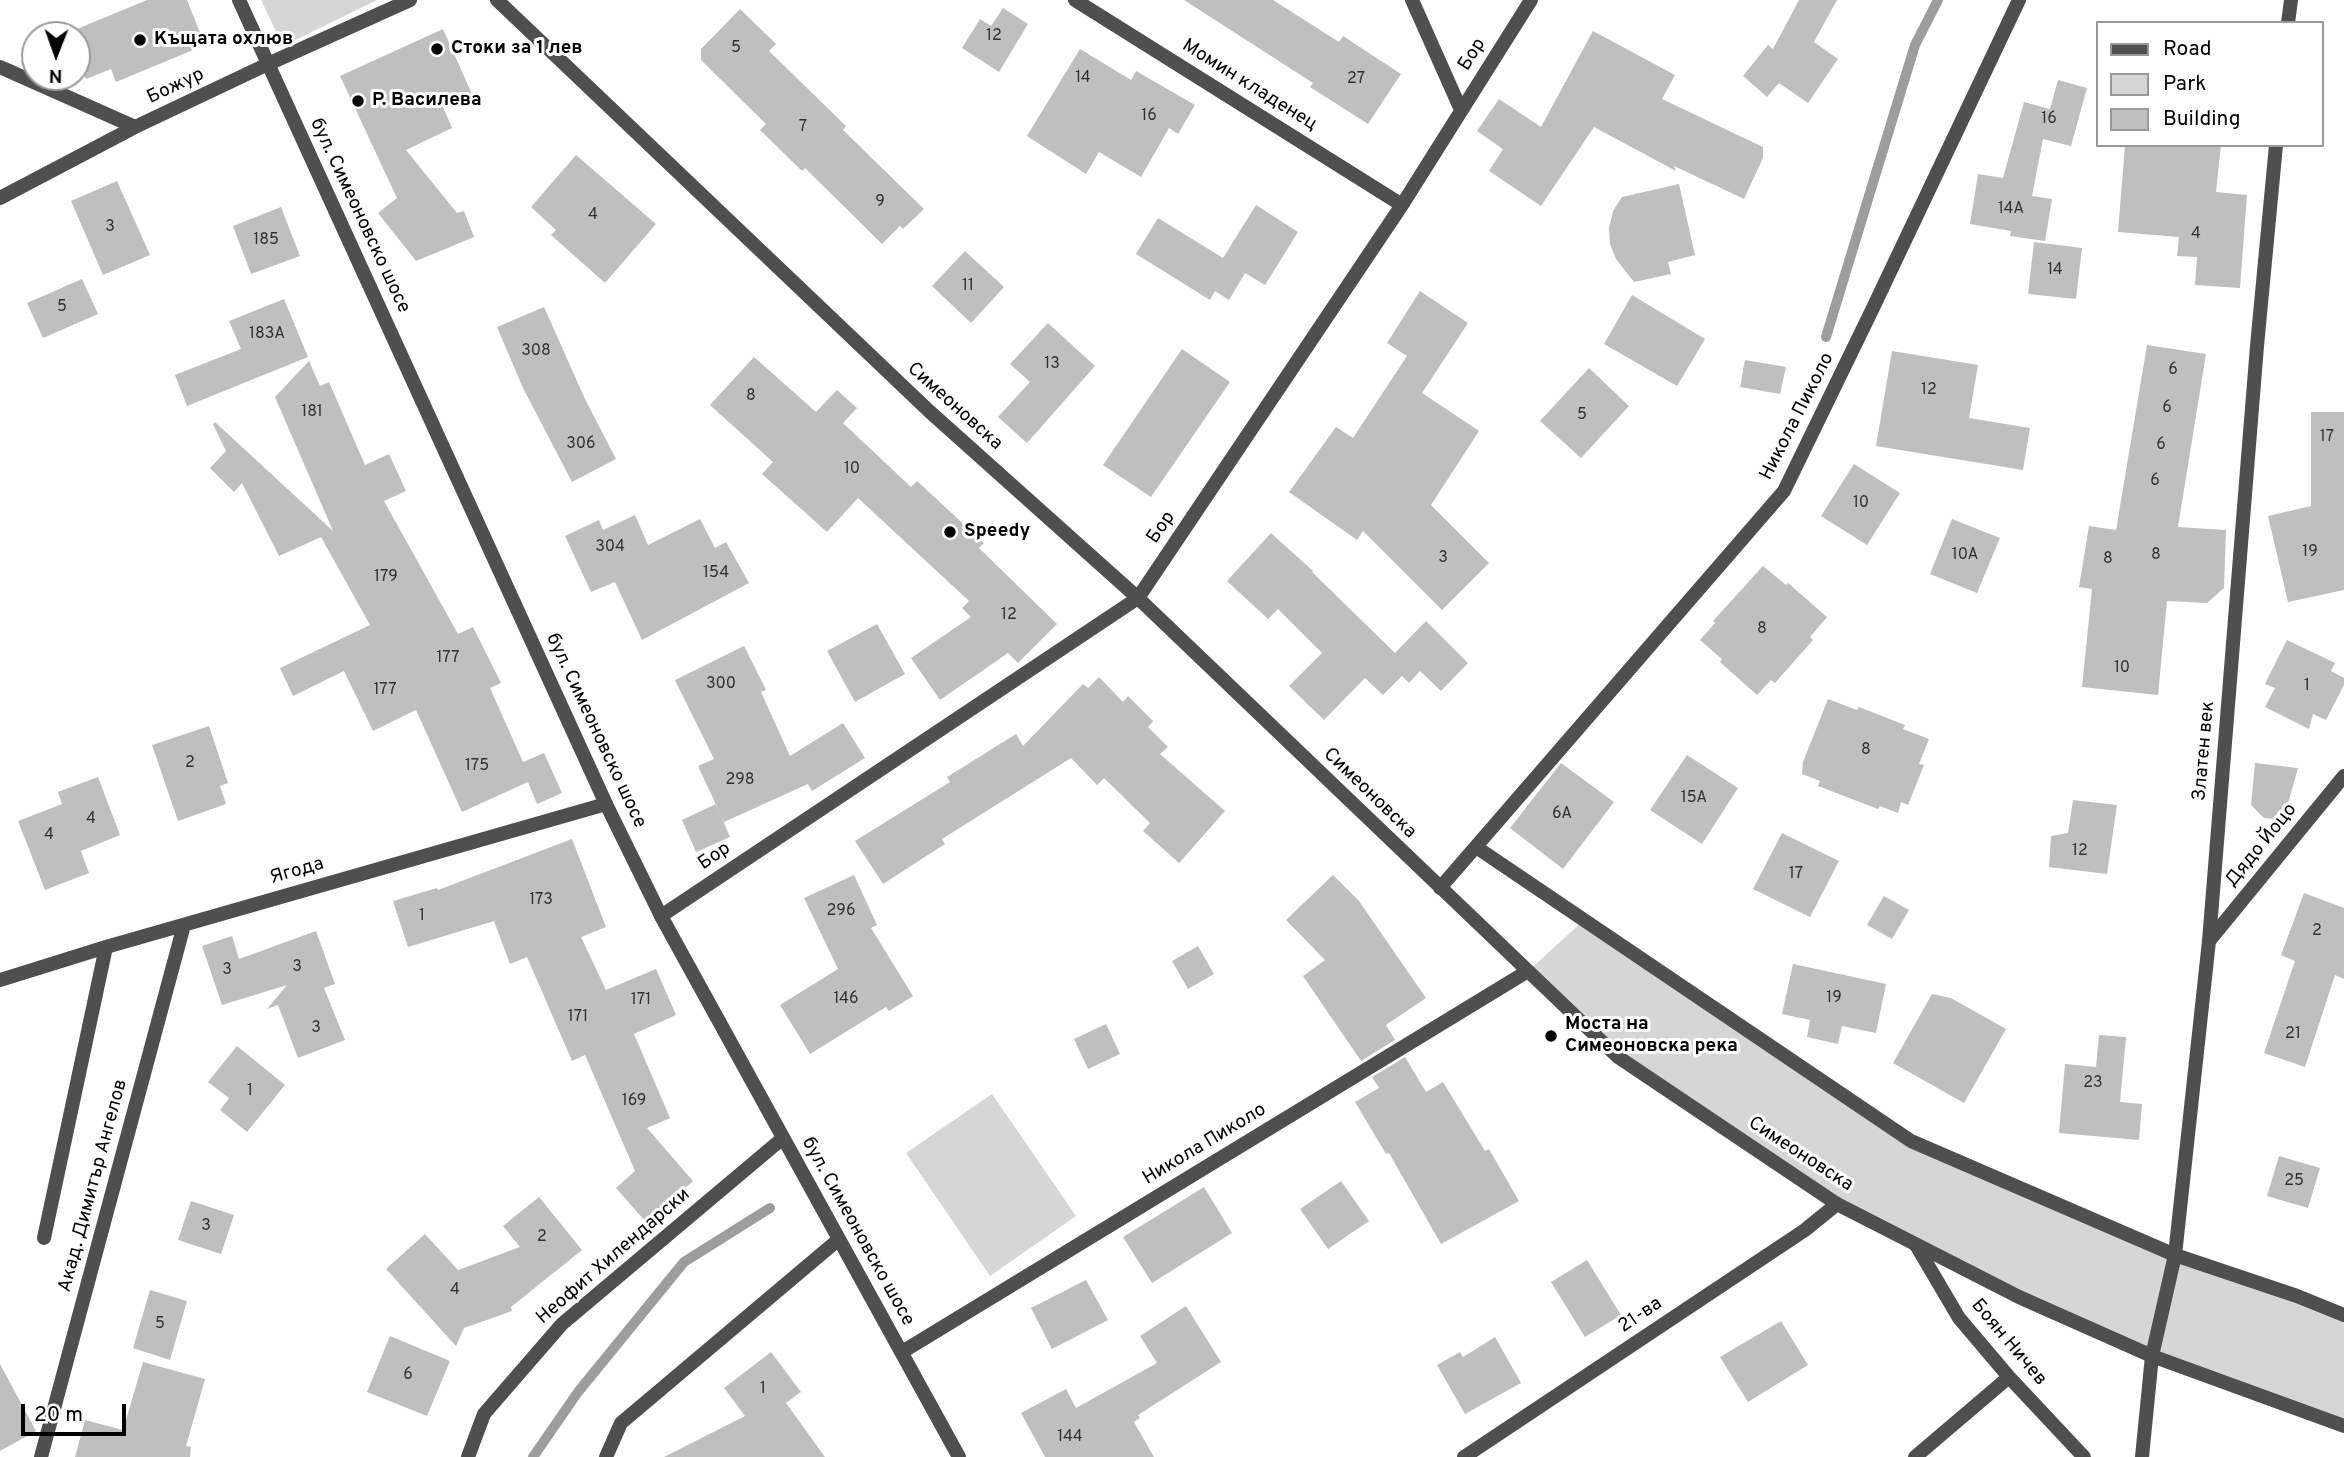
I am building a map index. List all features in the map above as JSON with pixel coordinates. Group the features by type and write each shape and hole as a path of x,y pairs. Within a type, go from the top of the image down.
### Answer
{"street":[{"name":"бул. Симеоновско шосе","path":"239,0 606,804 661,916 959,1457"},
{"name":"Божур","path":"0,198 135,127 410,0"},
{"name":"Симеоновска","path":"497,0 918,401 1138,598 1618,1056 1837,1204 1916,1245 2019,1297 2152,1356 2344,1426"},
{"name":"Момин кладенец","path":"1075,0 1402,205"},
{"path":"1412,0 1461,110"},
{"name":"Бор","path":"661,916 1138,598 1402,205 1531,0"},
{"name":"Никола Пиколо","path":"1440,888 1784,491 2019,0"},
{"path":"2288,21 2291,0"},
{"path":"0,66 135,127"},
{"name":"Златен век","path":"2142,1457 2152,1356 2175,1255 2209,941 2256,346 2276,147"},
{"name":"Дядо Йоцо","path":"2209,941 2344,776"},
{"name":"Ягода","path":"0,980 106,947 606,804"},
{"path":"1476,847 1911,1140 2175,1255 2297,1296 2344,1315"},
{"name":"Акад. Димитър Ангелов","path":"41,1457 184,925"},
{"name":"Акад. Димитър Ангелов","path":"44,1238 106,947"},
{"name":"Никола Пиколо","path":"902,1352 1528,971"},
{"name":"Неофит Хилендарски","path":"468,1457 484,1414 562,1324 783,1138"},
{"name":"21-ва","path":"1464,1457 1805,1230 1837,1204"},
{"path":"606,1457 621,1423 838,1240"},
{"name":"Боян Ничев","path":"1916,1245 1959,1318 2009,1377 2084,1457"},
{"path":"1915,1457 2009,1377"}],"green space":[{"path":"261,0 377,0 283,46"},
{"path":"1583,921 1911,1141 2175,1255 2344,1315 2344,1426 2152,1356 1837,1204 1618,1057 1528,971"},
{"path":"992,1094 1076,1216 990,1276 906,1153"}],"building":[{"name":"Къщата охлюв","path":"147,0 187,0 205,45 116,82 111,69 91,77 91,23"},
{"path":"1184,0 1273,0 1339,42 1343,36 1401,74 1368,124 1310,87 1313,83"},
{"path":"1799,0 1837,0 1814,42 1838,59 1808,103 1779,83 1767,97 1743,76 1768,45 1773,49"},
{"path":"1003,8 1028,24 999,72 962,48 980,19 991,26"},
{"path":"740,9 776,44 769,51 846,126 843,130 924,209 903,229 900,226 882,244 805,168 802,171 760,130 766,124 701,60 701,49"},
{"path":"443,29 472,94 443,107 452,128 406,150 457,213 464,211 474,237 416,261 378,213 397,198 340,76"},
{"path":"1593,31 1675,75 1662,99 1763,147 1763,158 1744,199 1674,166 1676,171 1594,127 1541,206 1489,171 1503,149 1477,131 1499,99 1541,127"},
{"path":"1080,49 1131,80 1136,71 1195,105 1178,134 1169,128 1141,177 1099,152 1086,174 1027,136"},
{"path":"2058,80 2087,88 2071,146 2043,139 2032,196 2052,199 2045,241 2010,236 2011,231 1970,224 1978,174 2003,178 2024,102 2050,109"},
{"path":"2125,147 2221,147 2216,192 2247,195 2240,288 2195,285 2197,257 2177,256 2179,237 2118,232"},
{"path":"576,155 656,224 605,283 551,235 556,230 531,207"},
{"path":"117,181 150,255 103,275 71,201"},
{"path":"1679,184 1695,255 1668,262 1671,274 1634,282 1616,259 1610,244 1609,228 1613,211 1622,197"},
{"path":"1256,205 1298,232 1265,285 1245,273 1229,300 1215,291 1210,300 1136,254 1158,218 1223,258"},
{"path":"281,207 300,256 251,274 233,226"},
{"path":"2034,242 2082,248 2076,299 2028,294"},
{"path":"965,251 1004,287 971,323 932,286"},
{"path":"82,279 98,314 43,338 27,303"},
{"path":"1420,291 1468,323 1422,393 1479,431 1431,505 1489,563 1442,610 1363,531 1357,540 1289,492 1336,427 1353,438 1407,356 1387,343"},
{"path":"1632,295 1705,339 1677,386 1604,344"},
{"path":"284,299 308,357 187,406 175,375 241,349 229,321"},
{"path":"544,307 585,399 616,459 572,482 523,388 497,327"},
{"path":"1048,323 1095,366 1027,443 998,417 1030,382 1010,364"},
{"path":"2147,345 2206,354 2178,527 2226,530 2224,588 2207,603 2167,601 2158,695 2082,687 2092,589 2079,587 2089,526 2116,530"},
{"path":"1182,349 1230,382 1151,497 1103,465"},
{"path":"1892,351 1978,365 1969,418 2030,428 2023,470 1876,446"},
{"path":"754,357 816,412 837,390 857,408 843,423 911,487 917,481 984,543 979,548 1057,624 1018,663 1008,653 940,700 911,658 971,617 962,608 969,601 858,498 827,532 762,474 773,462 710,405"},
{"path":"1745,360 1786,367 1780,394 1740,387"},
{"path":"309,361 320,386 329,382 365,465 389,454 406,491 384,501 458,634 473,627 501,683 490,688 523,762 544,753 562,793 537,804 528,782 462,812 416,710 373,731 344,671 293,696 280,668 370,625 321,537 279,556 242,483 234,492 210,468 226,451 213,424 215,422 333,531 275,397"},
{"path":"1589,368 1629,406 1581,458 1540,421"},
{"path":"2311,412 2344,412 2344,590 2288,602 2268,516 2311,506"},
{"path":"1854,464 1900,493 1867,545 1821,516"},
{"path":"635,515 648,545 700,519 715,548 726,542 749,583 642,640 615,582 591,592 565,536 599,520 603,530"},
{"path":"1952,519 2000,538 1977,593 1930,574"},
{"path":"1271,533 1395,653 1426,621 1468,663 1441,691 1420,671 1409,683 1402,676 1383,695 1365,678 1324,720 1289,686 1322,653 1278,609 1268,619 1227,581"},
{"path":"1763,566 1786,585 1788,583 1827,617 1810,637 1813,640 1775,683 1771,680 1757,695 1700,640 1715,623 1713,621"},
{"path":"877,624 905,674 855,702 827,651"},
{"path":"2287,640 2335,663 2331,671 2344,678 2344,685 2326,720 2313,714 2309,729 2265,707 2275,688 2265,684"},
{"path":"744,646 766,690 761,692 790,756 843,723 865,758 812,791 808,784 724,822 698,766 714,759 675,680"},
{"path":"1099,677 1123,702 1128,696 1153,721 1148,727 1168,747 1160,754 1225,811 1179,863 1143,831 1150,823 1104,778 1097,785 1071,758 942,839 945,844 883,884 855,841 950,782 947,777 1016,734 1023,746 1083,684 1088,688"},
{"path":"1828,699 1857,710 1859,707 1905,725 1903,729 1929,739 1919,764 1924,765 1908,805 1901,802 1898,813 1880,806 1878,809 1818,786 1820,781 1802,774 1803,762"},
{"path":"209,726 228,783 220,786 226,804 178,821 152,745"},
{"path":"1687,755 1738,788 1702,844 1650,810"},
{"path":"1561,763 1614,802 1563,869 1510,828"},
{"path":"2255,763 2298,768 2287,807 2277,819 2264,818 2251,805"},
{"path":"98,777 120,835 81,851 89,873 45,890 18,821 62,804 58,792"},
{"path":"2073,800 2117,805 2107,874 2049,867 2051,836 2068,833"},
{"path":"716,804 730,837 696,852 682,820"},
{"path":"1782,833 1839,861 1810,917 1753,889"},
{"path":"572,839 606,927 581,937 606,990 656,969 676,1015 634,1034 670,1118 647,1128 693,1181 646,1222 616,1188 635,1171 585,1055 572,1061 527,957 510,964 494,921 408,947 393,901 437,888 438,890"},
{"path":"854,875 877,925 871,928 913,996 889,1011 886,1007 810,1054 780,1005 838,969 804,898"},
{"path":"1333,875 1359,901 1426,998 1386,1025 1395,1040 1361,1061 1303,976 1325,960 1286,920"},
{"path":"2304,893 2344,908 2344,979 2335,975 2305,1067 2264,1053 2295,961 2281,955"},
{"path":"1884,896 1909,910 1892,939 1867,925"},
{"path":"316,931 335,984 324,988 345,1040 298,1058 278,1005 267,1009 287,985 222,1005 202,946 232,936 239,959"},
{"path":"1198,946 1214,974 1188,989 1172,961"},
{"path":"1793,964 1886,984 1876,1033 1842,1026 1838,1044 1807,1037 1810,1020 1782,1014"},
{"path":"1932,994 1951,998 2006,1029 1964,1103 1893,1063"},
{"path":"1106,1024 1120,1054 1088,1069 1074,1039"},
{"path":"2099,1035 2126,1037 2120,1102 2142,1104 2139,1140 2059,1133 2065,1064 2096,1067"},
{"path":"237,1046 285,1085 247,1132 220,1110 229,1098 208,1082"},
{"path":"1405,1057 1426,1092 1443,1082 1485,1151 1489,1149 1519,1201 1441,1244 1389,1153 1386,1154 1355,1102 1379,1088 1372,1077"},
{"path":"2279,1156 2320,1168 2308,1208 2267,1196"},
{"path":"1341,1181 1369,1221 1328,1249 1300,1209"},
{"path":"1204,1187 1232,1233 1152,1283 1123,1237"},
{"path":"539,1197 582,1250 511,1307 512,1311 464,1328 456,1346 386,1269 425,1234 458,1270 520,1247 503,1226"},
{"path":"191,1201 234,1215 221,1254 178,1240"},
{"path":"1587,1260 1621,1315 1585,1337 1551,1282"},
{"path":"1086,1280 1108,1320 1052,1349 1031,1308"},
{"path":"150,1290 187,1301 170,1360 133,1348"},
{"path":"1186,1306 1221,1362 1138,1415 1140,1418 1134,1422 1154,1457 1045,1457 1021,1413 1066,1389 1076,1408 1157,1363 1140,1336"},
{"path":"1781,1321 1808,1365 1748,1402 1720,1357"},
{"path":"390,1336 450,1361 427,1416 367,1392"},
{"path":"1495,1337 1521,1383 1465,1414 1437,1365 1460,1352 1463,1357"},
{"path":"771,1352 801,1392 786,1403 825,1457 664,1457 745,1416 724,1388"},
{"path":"143,1362 205,1379 186,1446 191,1447 190,1457 75,1457 85,1420 123,1430"},
{"path":"0,1364 36,1431 0,1451"}],"waterway":[{"path":"1826,337 1915,45 1938,0"},
{"path":"533,1457 578,1392 684,1262 770,1208"}],"place":[{"name":"Къщата охлюв","path":"140,40"},
{"name":"Стоки за 1 лев","path":"437,49"},
{"name":"Р. Василева","path":"358,101"},
{"name":"Speedy","path":"950,532"},
{"name":"Моста на Симеоновска река","path":"1551,1036"}]}
